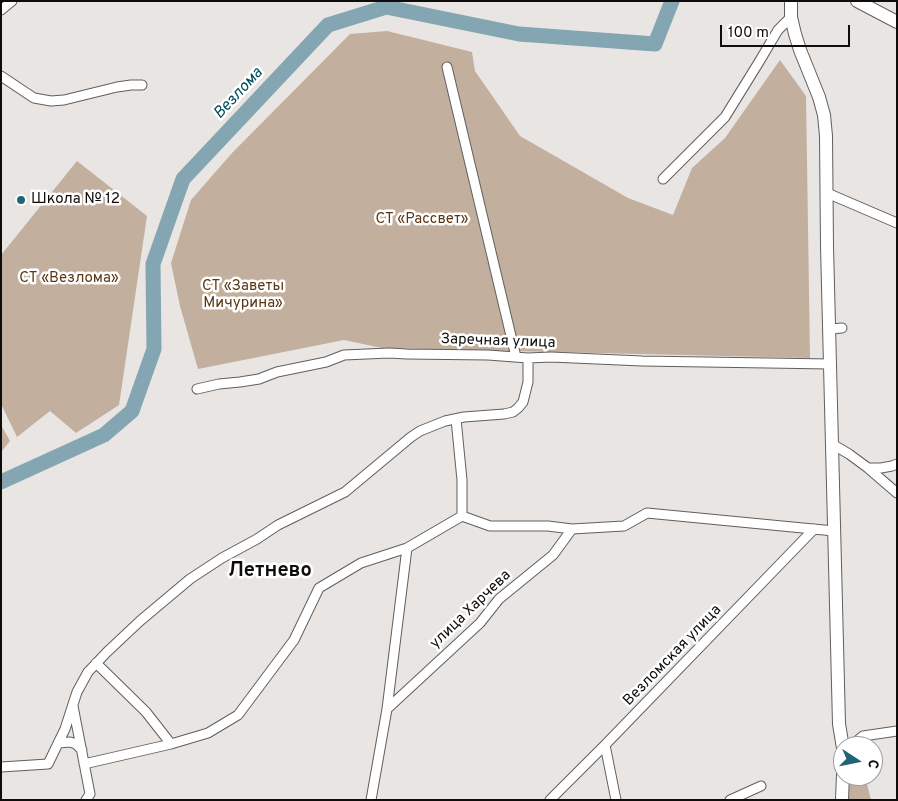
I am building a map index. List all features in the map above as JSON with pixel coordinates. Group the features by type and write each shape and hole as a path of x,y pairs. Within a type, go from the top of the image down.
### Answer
{"street":[{"path":"1,10 12,1"},
{"path":"790,1 800,50 819,97 824,115 826,136 827,193 836,329 830,364 839,724 841,736"},
{"path":"857,1 897,22"},
{"path":"663,179 725,117 778,30 792,18"},
{"path":"447,67 516,357"},
{"path":"1,76 34,98 51,101 64,100 117,87 142,85"},
{"path":"827,193 897,222"},
{"name":"Заречная улица","path":"197,389 259,379 277,372 326,362 344,355 389,353 642,361 830,364"},
{"path":"1,767 48,764 65,729 77,692 88,672 140,621 190,579 278,525 345,492 420,431 445,421 464,417 513,412 523,402 528,382 528,358"},
{"path":"456,419 462,480 462,516"},
{"path":"832,444 868,468 897,492"},
{"path":"868,468 881,468 897,464"},
{"path":"84,764 171,744 208,733 238,714 294,640 320,588 361,563 407,548 462,516 490,526 548,526 572,529 624,526 647,514 834,531"},
{"name":"улица Харчева","path":"387,708 480,622 499,598 553,555 572,529"},
{"name":"Везломская улица","path":"550,800 814,530"},
{"path":"371,800 387,708 407,548"},
{"path":"96,663 146,712 171,744"},
{"path":"73,706 90,794 86,800"},
{"path":"863,736 897,731"},
{"path":"59,743 70,742 76,744 82,750"},
{"path":"605,745 616,800"},
{"path":"730,800 761,786"},
{"path":"842,800 843,786"}],"green space":[{"name":"СТ «Рассвет»","path":"387,31 472,52 475,71 520,136 628,198 673,215 692,168 725,138 780,60 806,96 810,358 382,348 344,340 198,369 180,306 171,263 191,200 232,153 350,34"},
{"name":"СТ «Везлома»","path":"77,161 147,216 119,405 76,433 50,411 17,437 1,404 1,255"},
{"path":"1,425 10,441 1,452"},
{"path":"845,786 868,786 871,800 846,800"}],"waterway":[{"name":"Везлома","path":"1,482 104,435 132,411 154,349 153,264 183,179 328,25 386,7 519,34 655,44 672,1"}],"place":[{"name":"Школа № 12","path":"21,200"}],"district":[{"name":"Летнево","path":"270,572"}],"park label":[{"name":"СТ «Заветы Мичурина»","path":"243,296"}]}
